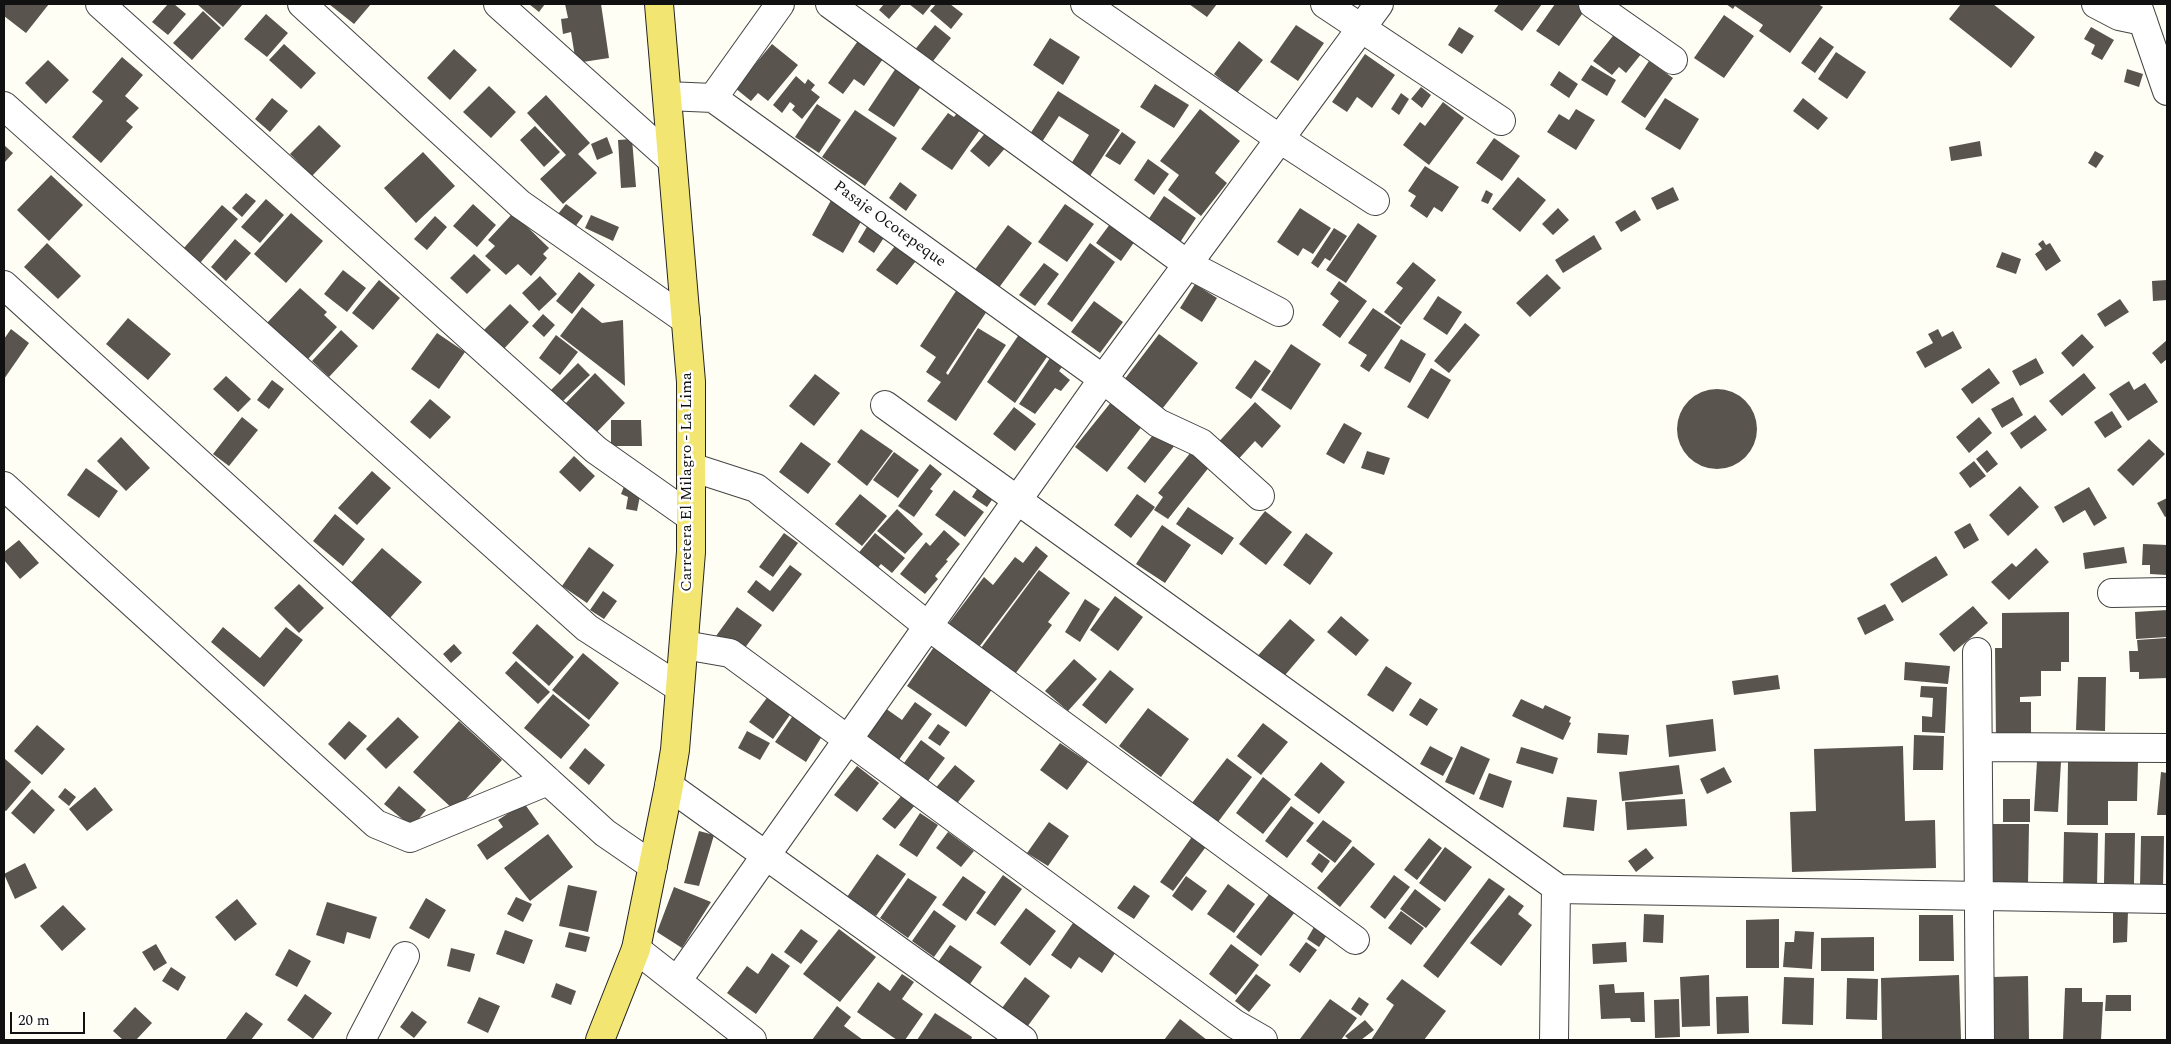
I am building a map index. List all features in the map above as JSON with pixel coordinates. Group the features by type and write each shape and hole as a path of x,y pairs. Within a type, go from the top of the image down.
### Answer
{"main road":[{"name":"Carretera El Milagro - La Lima","path":"600,1040 636,950 675,750 692,552 691,382 660,4"}],"street":[{"path":"100,4 596,450 691,517"},
{"path":"302,4 520,204 686,320"},
{"path":"498,4 672,160"},
{"path":"667,96 713,98 780,4"},
{"path":"830,4 1187,264 1279,312"},
{"path":"1084,4 1280,139 1375,201"},
{"path":"1325,4 1501,121"},
{"path":"678,981 1103,379 1379,4"},
{"path":"1594,4 1673,60"},
{"path":"2096,4 2119,16 2140,12 2167,91"},
{"name":"Pasaje Ocotepeque","path":"713,98 1103,379 1158,423 1201,443 1260,496"},
{"path":"4,106 587,628 680,688"},
{"path":"4,285 605,833 653,866"},
{"path":"885,405 1556,889 2167,899"},
{"path":"691,467 756,488 928,626 1355,940"},
{"path":"4,486 376,824 410,838 548,781"},
{"path":"2112,593 2167,592"},
{"path":"684,645 730,653 1227,1018 1263,1040"},
{"path":"1978,652 1980,1040"},
{"path":"1978,747 2167,748"},
{"path":"668,786 1024,1040"},
{"path":"1554,1040 1556,889"},
{"path":"636,950 752,1040"},
{"path":"361,1040 405,956"}],"building":[{"path":"4,4 49,4 26,33 4,16"},
{"path":"168,4 174,4 186,14 168,35 152,22"},
{"path":"197,4 243,4 223,27"},
{"path":"329,4 371,4 354,24"},
{"path":"529,4 545,4 539,12"},
{"path":"565,4 601,4 609,58 576,63 571,32 563,34 561,19 568,18"},
{"path":"884,4 902,4 889,19 879,10"},
{"path":"909,4 932,4 923,15"},
{"path":"936,4 950,4 963,14 951,29 930,11"},
{"path":"1189,4 1217,4 1207,17"},
{"path":"1499,4 1542,4 1522,31 1494,11"},
{"path":"1555,4 1576,4 1585,10 1559,46 1536,31"},
{"path":"1726,4 1818,4 1823,7 1790,53 1759,31 1763,25 1735,6 1733,9"},
{"path":"1961,4 1993,4 2035,37 2011,68 1949,19"},
{"path":"203,11 221,28 192,60 173,43"},
{"path":"266,14 288,33 267,57 244,39"},
{"path":"1724,15 1754,36 1724,78 1694,58"},
{"path":"935,25 951,38 930,65 913,52"},
{"path":"1296,25 1324,43 1298,81 1270,62"},
{"path":"1459,27 1474,36 1462,54 1448,45"},
{"path":"2091,27 2114,40 2102,60 2091,54 2095,45 2084,39"},
{"path":"1616,32 1642,53 1626,73 1619,67 1612,75 1593,61"},
{"path":"1820,37 1834,47 1815,73 1801,63"},
{"path":"860,38 885,56 864,86 854,79 843,94 828,83"},
{"path":"1050,38 1080,57 1063,85 1033,65"},
{"path":"1239,41 1263,60 1237,93 1214,74"},
{"path":"284,44 316,73 301,89 269,60"},
{"path":"772,44 798,65 768,101 758,93 751,101 735,88"},
{"path":"454,49 477,70 450,100 427,78"},
{"path":"1836,52 1866,72 1847,99 1818,79"},
{"path":"1365,54 1395,75 1372,108 1357,97 1347,112 1332,102"},
{"path":"122,57 143,75 125,96 139,108 126,121 133,127 101,163 72,137 103,101 92,92"},
{"path":"48,60 69,80 46,104 25,83"},
{"path":"1649,61 1673,78 1645,118 1621,102"},
{"path":"1591,65 1616,80 1607,96 1581,80"},
{"path":"896,68 922,85 894,127 868,110"},
{"path":"2127,69 2143,74 2139,87 2124,82"},
{"path":"1559,71 1578,84 1569,98 1550,85"},
{"path":"796,76 805,84 808,79 815,85 811,90 820,97 802,119 792,110 795,106 790,102 782,113 773,105"},
{"path":"1155,84 1189,105 1174,128 1140,107"},
{"path":"489,86 516,112 491,138 463,112"},
{"path":"1421,87 1431,95 1422,108 1411,99"},
{"path":"1058,91 1120,130 1090,176 1071,164 1089,135 1059,116 1040,145 1028,137"},
{"path":"1401,93 1409,99 1399,115 1391,109"},
{"path":"546,95 590,143 578,154 597,173 563,204 540,179 566,155 527,113"},
{"path":"272,98 288,111 270,132 255,119"},
{"path":"1665,98 1699,119 1680,150 1645,129"},
{"path":"1803,98 1828,118 1818,130 1793,111"},
{"path":"1443,102 1464,118 1429,165 1403,145 1420,122 1425,126"},
{"path":"817,104 841,120 819,153 795,137"},
{"path":"960,109 982,127 952,170 921,149 948,113 954,117"},
{"path":"1200,109 1240,141 1215,173 1227,183 1201,216 1168,190 1179,175 1160,161"},
{"path":"1576,109 1595,120 1576,150 1547,132 1559,114 1569,120"},
{"path":"855,110 897,138 865,186 822,157"},
{"path":"319,125 341,146 312,176 290,154"},
{"path":"535,126 560,152 544,167 520,140"},
{"path":"987,131 1006,147 989,167 970,151"},
{"path":"1122,132 1136,142 1120,165 1105,156"},
{"path":"607,137 613,153 597,160 591,144"},
{"path":"1494,138 1520,156 1502,181 1476,163"},
{"path":"632,139 636,187 621,188 618,140"},
{"path":"1980,141 1982,156 1951,161 1949,147"},
{"path":"4,145 13,153 4,163"},
{"path":"2095,151 2104,156 2096,168 2088,163"},
{"path":"423,152 455,186 416,223 384,188"},
{"path":"1148,159 1169,174 1154,195 1134,180"},
{"path":"1425,166 1459,187 1442,212 1434,207 1427,218 1410,206 1416,196 1408,191"},
{"path":"51,175 83,205 49,241 17,210"},
{"path":"1518,177 1546,200 1520,232 1492,209"},
{"path":"900,182 917,195 906,211 889,198"},
{"path":"1673,187 1679,200 1657,210 1651,198"},
{"path":"1486,190 1493,194 1488,204 1481,201"},
{"path":"246,193 256,201 242,217 232,208"},
{"path":"835,193 867,211 843,253 812,235"},
{"path":"1164,196 1196,218 1177,247 1144,226"},
{"path":"266,199 284,215 260,243 241,227"},
{"path":"473,204 496,225 477,247 453,226"},
{"path":"566,204 583,216 575,227 558,214"},
{"path":"1065,204 1094,224 1067,262 1038,242"},
{"path":"222,205 238,219 200,263 183,249"},
{"path":"1300,208 1331,228 1313,254 1303,248 1298,256 1277,242"},
{"path":"1558,208 1569,220 1553,235 1542,224"},
{"path":"1635,210 1641,220 1621,232 1615,222"},
{"path":"291,213 323,241 286,283 254,254"},
{"path":"513,213 549,248 543,254 547,258 531,276 518,264 506,275 485,256 495,246 488,240"},
{"path":"591,215 619,227 613,241 585,228"},
{"path":"435,216 447,227 427,250 414,239"},
{"path":"1358,223 1377,236 1346,283 1326,270"},
{"path":"1110,224 1135,241 1121,261 1096,243"},
{"path":"868,225 885,236 874,253 858,242"},
{"path":"1008,225 1032,243 998,289 974,271"},
{"path":"1334,228 1347,236 1330,261 1325,258 1318,268 1311,263"},
{"path":"1594,235 1602,249 1563,273 1555,260"},
{"path":"235,239 251,253 226,281 211,267"},
{"path":"2043,240 2046,245 2050,243 2061,261 2046,271 2035,254 2042,249 2038,244"},
{"path":"899,241 919,257 897,285 876,270"},
{"path":"47,243 81,276 58,299 24,267"},
{"path":"1090,243 1115,262 1072,322 1047,304"},
{"path":"2002,252 2021,259 2016,274 1996,267"},
{"path":"474,254 491,270 467,294 450,278"},
{"path":"1413,262 1436,280 1401,325 1384,312 1403,288 1396,283"},
{"path":"1044,263 1059,274 1035,306 1019,295"},
{"path":"343,270 366,288 347,312 324,294"},
{"path":"579,272 595,285 572,314 556,301"},
{"path":"1547,274 1561,288 1530,317 1516,303"},
{"path":"540,276 557,294 539,311 522,293"},
{"path":"379,280 400,298 373,330 352,313"},
{"path":"2167,280 2167,300 2153,301 2152,281"},
{"path":"1339,281 1367,301 1340,338 1322,325 1339,301 1330,294"},
{"path":"1195,284 1217,298 1202,322 1180,308"},
{"path":"300,288 327,312 324,315 337,327 308,359 294,347 293,349 266,324"},
{"path":"956,291 987,311 946,373 948,375 978,328 1006,345 956,421 927,401 941,382 926,372 936,357 920,346"},
{"path":"1438,296 1462,312 1447,335 1423,319"},
{"path":"2120,299 2129,312 2105,327 2097,314"},
{"path":"1094,301 1123,322 1100,353 1071,332"},
{"path":"510,304 529,322 501,352 481,333"},
{"path":"582,307 602,323 623,320 625,386 560,336"},
{"path":"1373,308 1401,327 1369,372 1360,366 1367,355 1348,343"},
{"path":"543,314 555,325 544,337 532,326"},
{"path":"128,318 171,354 148,380 106,344"},
{"path":"1465,323 1480,335 1449,373 1434,361"},
{"path":"11,329 29,343 4,379 4,339"},
{"path":"1938,329 1942,337 1953,331 1962,348 1925,368 1916,352 1933,343 1928,334"},
{"path":"341,330 358,346 329,377 312,361"},
{"path":"437,333 465,352 439,389 411,369"},
{"path":"1020,333 1049,354 1015,403 987,382"},
{"path":"1159,334 1198,363 1159,413 1121,384"},
{"path":"2082,334 2094,347 2073,367 2061,353"},
{"path":"556,335 578,352 560,375 539,358"},
{"path":"1401,339 1426,354 1410,383 1384,368"},
{"path":"2167,340 2167,359 2161,364 2152,353"},
{"path":"1291,344 1321,364 1291,410 1261,390"},
{"path":"1050,358 1062,367 1059,371 1070,380 1061,391 1055,388 1035,414 1019,404"},
{"path":"2036,358 2044,373 2020,386 2012,371"},
{"path":"1255,360 1271,371 1251,399 1235,388"},
{"path":"578,363 590,375 563,401 551,390"},
{"path":"1431,368 1451,380 1428,419 1407,407"},
{"path":"1989,368 2000,383 1972,404 1961,389"},
{"path":"595,373 625,403 595,434 564,405"},
{"path":"2084,373 2096,388 2062,416 2049,401"},
{"path":"815,374 840,393 814,426 789,406"},
{"path":"226,376 251,399 238,412 213,389"},
{"path":"272,380 284,389 269,409 257,400"},
{"path":"2129,381 2134,390 2145,383 2158,402 2128,421 2109,394"},
{"path":"1717,389 1732,392 1745,401 1754,414 1757,429 1754,444 1745,457 1732,466 1717,469 1702,466 1689,457 1680,444 1677,429 1680,414 1689,401 1702,392"},
{"path":"2013,397 2023,415 2002,428 1991,409"},
{"path":"430,399 451,417 430,439 410,422"},
{"path":"1112,401 1143,425 1107,472 1075,447"},
{"path":"1255,402 1281,426 1262,448 1255,441 1234,464 1215,446"},
{"path":"1014,407 1036,424 1015,451 993,434"},
{"path":"2112,411 2122,427 2105,438 2094,422"},
{"path":"2035,415 2047,430 2021,449 2010,433"},
{"path":"242,417 258,430 229,466 213,454"},
{"path":"1979,417 1992,433 1969,453 1956,437"},
{"path":"611,420 641,420 642,446 611,446"},
{"path":"1344,423 1362,433 1344,464 1326,454"},
{"path":"861,429 893,451 867,486 837,462"},
{"path":"1156,431 1175,445 1145,483 1127,468"},
{"path":"121,437 150,468 126,491 97,461"},
{"path":"2149,439 2165,454 2133,486 2117,470"},
{"path":"801,442 831,464 808,494 779,472"},
{"path":"1987,450 1998,464 1987,473 1976,459"},
{"path":"1367,451 1390,458 1384,475 1361,468"},
{"path":"894,452 919,470 898,498 873,480"},
{"path":"1191,452 1210,466 1168,519 1154,510 1163,497 1158,493"},
{"path":"574,456 595,476 580,492 559,472"},
{"path":"1974,461 1986,476 1970,488 1959,473"},
{"path":"930,464 942,474 930,489 933,491 914,517 898,506"},
{"path":"86,468 118,491 99,518 67,495"},
{"path":"372,471 391,488 357,525 338,508"},
{"path":"625,484 641,491 637,511 626,509 628,497 621,494"},
{"path":"979,486 994,497 987,507 972,497"},
{"path":"2020,486 2039,507 2008,536 1989,515"},
{"path":"2089,487 2107,518 2094,526 2085,510 2063,523 2054,507"},
{"path":"954,490 984,512 965,537 935,515"},
{"path":"860,494 887,516 862,546 835,524"},
{"path":"1137,494 1155,507 1131,538 1114,525"},
{"path":"2167,498 2167,516 2165,517 2157,503"},
{"path":"1188,507 1234,538 1222,555 1176,524"},
{"path":"897,509 923,534 905,554 877,531"},
{"path":"1265,511 1292,532 1266,565 1239,544"},
{"path":"335,514 365,539 343,566 313,541"},
{"path":"1970,523 1979,540 1964,549 1954,532"},
{"path":"1162,525 1191,545 1165,583 1136,564"},
{"path":"944,530 960,544 946,560 948,561 935,576 938,579 925,594 900,574 926,542 930,546"},
{"path":"784,533 798,543 773,577 759,567"},
{"path":"875,533 905,558 892,573 881,564 874,572 856,556"},
{"path":"1306,533 1333,553 1310,585 1283,565"},
{"path":"19,540 39,563 20,579 4,560 4,552"},
{"path":"2143,544 2167,545 2167,575 2150,574 2150,565 2142,565"},
{"path":"1036,546 1048,556 976,651 946,627 984,577 993,585 1015,557 1023,563"},
{"path":"589,547 614,565 587,603 562,586"},
{"path":"2124,547 2127,563 2085,569 2083,553"},
{"path":"382,548 422,582 390,618 350,584"},
{"path":"2036,548 2049,562 2009,600 1991,582 2012,563 2016,567"},
{"path":"1936,556 1948,575 1902,603 1890,584"},
{"path":"790,565 802,574 773,612 747,592 756,580 770,591"},
{"path":"1039,570 1070,593 1048,622 1052,625 1012,678 978,652"},
{"path":"299,584 324,608 299,633 274,608"},
{"path":"603,591 617,601 604,619 590,610"},
{"path":"1115,596 1143,617 1118,651 1090,630"},
{"path":"1085,599 1100,609 1080,642 1065,632"},
{"path":"1885,604 1894,620 1865,635 1857,618"},
{"path":"1973,606 1988,623 1954,652 1939,634"},
{"path":"737,607 762,625 741,653 716,636"},
{"path":"2167,610 2167,637 2136,639 2135,612"},
{"path":"2069,612 2069,662 2061,662 2061,671 2041,671 2041,696 2020,697 2020,702 2031,702 2031,738 1996,739 1995,648 2002,648 2002,613"},
{"path":"1341,616 1369,640 1356,656 1327,632"},
{"path":"1290,619 1315,640 1280,681 1255,659"},
{"path":"537,624 574,657 549,686 512,653"},
{"path":"223,627 260,658 286,627 303,640 264,687 211,642"},
{"path":"2167,638 2167,678 2139,679 2139,672 2130,672 2129,651 2138,651 2137,640"},
{"path":"454,644 462,653 451,663 443,654"},
{"path":"936,644 995,685 966,727 907,686"},
{"path":"583,653 619,683 589,720 552,690"},
{"path":"1074,659 1097,679 1068,711 1045,691"},
{"path":"516,661 550,692 538,704 505,673"},
{"path":"1905,662 1950,666 1948,684 1904,680"},
{"path":"1386,666 1412,683 1393,712 1367,695"},
{"path":"1110,670 1134,689 1106,724 1082,705"},
{"path":"1778,675 1780,689 1734,695 1732,681"},
{"path":"2078,677 2106,677 2105,731 2076,730"},
{"path":"1921,686 1947,687 1945,733 1922,732 1922,716 1932,717 1933,698 1920,697"},
{"path":"553,694 590,725 561,759 524,728"},
{"path":"769,695 792,712 773,739 749,722"},
{"path":"1420,698 1438,709 1427,726 1409,715"},
{"path":"1521,699 1543,709 1545,705 1571,717 1569,722 1571,723 1563,740 1512,716"},
{"path":"915,702 932,714 898,761 865,736 885,708 902,720"},
{"path":"1148,708 1189,739 1161,777 1119,746"},
{"path":"794,714 824,733 806,762 775,742"},
{"path":"398,717 419,737 386,769 366,749"},
{"path":"1713,719 1716,751 1669,757 1666,725"},
{"path":"349,721 367,736 345,760 328,744"},
{"path":"459,721 502,760 455,811 413,772"},
{"path":"1263,723 1288,742 1261,775 1237,756"},
{"path":"938,724 950,732 940,746 928,738"},
{"path":"37,725 65,749 42,775 14,751"},
{"path":"747,731 770,743 760,760 738,748"},
{"path":"1598,733 1629,735 1627,755 1597,753"},
{"path":"1914,735 1944,736 1943,770 1913,770"},
{"path":"921,740 945,758 928,781 904,763"},
{"path":"1060,743 1088,762 1067,790 1040,770"},
{"path":"1430,746 1453,758 1443,776 1420,764"},
{"path":"1461,746 1490,759 1474,795 1445,782"},
{"path":"1903,746 1905,821 1935,820 1936,868 1792,872 1790,812 1816,811 1814,749"},
{"path":"1521,747 1558,758 1553,774 1516,763"},
{"path":"585,748 605,765 589,785 569,768"},
{"path":"4,758 31,782 6,811 4,810"},
{"path":"1227,758 1252,777 1218,822 1192,803"},
{"path":"2037,761 2061,762 2058,812 2034,811"},
{"path":"1321,762 1345,782 1319,814 1294,795"},
{"path":"2068,762 2138,762 2137,801 2108,801 2108,825 2067,825"},
{"path":"955,765 975,781 954,807 934,790"},
{"path":"1679,765 1683,794 1622,801 1619,772"},
{"path":"857,766 879,783 857,812 834,795"},
{"path":"1724,767 1732,782 1707,794 1700,779"},
{"path":"2161,772 2167,773 2167,815 2157,815"},
{"path":"1489,773 1512,781 1503,808 1479,799"},
{"path":"1263,777 1291,799 1263,834 1236,813"},
{"path":"399,786 426,810 412,827 384,804"},
{"path":"95,787 113,810 87,831 69,809"},
{"path":"65,788 76,797 69,806 58,797"},
{"path":"32,789 55,810 34,834 11,813"},
{"path":"902,795 915,805 895,829 882,819"},
{"path":"1567,797 1597,800 1594,831 1563,827"},
{"path":"1685,799 1687,826 1627,830 1625,802"},
{"path":"2003,799 2030,799 2030,822 2003,822"},
{"path":"524,803 539,824 487,860 477,845 503,827 498,820"},
{"path":"1291,806 1314,823 1287,858 1265,841"},
{"path":"920,813 938,825 917,857 899,845"},
{"path":"1323,820 1352,841 1335,863 1306,841"},
{"path":"1049,822 1069,836 1048,866 1027,853"},
{"path":"1992,824 2029,824 2028,885 1991,885"},
{"path":"699,831 714,835 699,886 684,883"},
{"path":"948,832 974,851 961,867 936,848"},
{"path":"2064,832 2098,833 2097,889 2063,888"},
{"path":"2105,833 2135,833 2134,884 2104,883"},
{"path":"548,834 573,867 530,901 504,868"},
{"path":"1194,834 1208,844 1173,891 1160,882"},
{"path":"2141,836 2164,836 2163,887 2140,887"},
{"path":"1429,838 1442,848 1417,880 1404,870"},
{"path":"1353,846 1375,864 1340,907 1317,888"},
{"path":"1445,847 1472,867 1445,902 1419,883"},
{"path":"1646,848 1654,858 1636,872 1628,861"},
{"path":"1319,853 1330,861 1322,873 1311,864"},
{"path":"877,854 906,874 876,916 847,897"},
{"path":"25,863 37,888 15,899 4,874"},
{"path":"1003,875 1022,889 995,926 976,913"},
{"path":"1394,875 1410,887 1385,919 1370,907"},
{"path":"963,876 986,892 966,921 942,905"},
{"path":"1186,876 1207,891 1192,911 1172,896"},
{"path":"908,878 937,897 908,938 880,918"},
{"path":"1489,878 1505,889 1438,978 1423,966"},
{"path":"1228,884 1255,904 1234,933 1207,914"},
{"path":"568,885 597,891 588,932 559,926"},
{"path":"1134,885 1150,896 1134,919 1117,908"},
{"path":"674,887 711,902 682,948 657,932"},
{"path":"1415,889 1441,909 1426,928 1400,909"},
{"path":"1270,893 1295,912 1261,956 1236,937"},
{"path":"1509,895 1524,906 1518,914 1532,925 1501,966 1470,943"},
{"path":"516,897 532,904 523,922 507,914"},
{"path":"426,898 446,910 429,939 409,928"},
{"path":"237,899 257,924 235,941 215,917"},
{"path":"327,902 377,917 370,939 347,932 344,944 316,935"},
{"path":"63,905 86,929 62,951 40,926"},
{"path":"1026,908 1056,931 1030,966 1000,943"},
{"path":"934,910 956,926 934,957 912,941"},
{"path":"1401,911 1424,928 1411,945 1388,928"},
{"path":"2113,911 2128,911 2127,942 2113,943"},
{"path":"1644,914 1664,915 1663,943 1643,942"},
{"path":"1919,915 1953,915 1954,961 1919,961"},
{"path":"1779,919 1779,968 1746,968 1746,920"},
{"path":"1075,920 1117,950 1102,973 1079,957 1071,969 1051,955"},
{"path":"1314,927 1327,935 1319,947 1307,939"},
{"path":"801,929 818,941 801,964 784,952"},
{"path":"839,929 876,957 840,1002 803,974"},
{"path":"505,930 533,940 524,964 496,954"},
{"path":"1795,931 1814,932 1812,969 1783,967 1785,942 1794,942"},
{"path":"569,932 590,937 586,952 565,947"},
{"path":"1874,937 1874,971 1821,971 1821,938"},
{"path":"1306,942 1317,950 1300,973 1289,965"},
{"path":"1626,942 1627,962 1593,964 1592,944"},
{"path":"156,944 167,963 154,971 142,952"},
{"path":"1231,944 1259,965 1236,995 1209,974"},
{"path":"950,945 982,967 968,987 936,965"},
{"path":"451,948 475,954 470,972 447,966"},
{"path":"289,949 311,961 297,987 275,975"},
{"path":"772,953 790,966 756,1014 727,993 747,966 758,974"},
{"path":"171,967 186,977 178,991 162,981"},
{"path":"902,974 914,982 902,999 923,1014 905,1040 897,1040 857,1012 878,982 890,991"},
{"path":"1256,974 1271,985 1249,1012 1235,1001"},
{"path":"1709,975 1710,1026 1682,1027 1680,977"},
{"path":"1959,975 1961,1039 1882,1040 1881,978"},
{"path":"2028,976 2029,1039 1992,1039 1992,977"},
{"path":"1025,977 1050,996 1027,1027 1002,1008"},
{"path":"1784,977 1814,978 1813,1025 1782,1024"},
{"path":"1847,978 1878,979 1877,1020 1846,1019"},
{"path":"1402,979 1446,1011 1424,1040 1371,1040 1394,1005 1386,999"},
{"path":"556,983 576,991 571,1005 551,997"},
{"path":"1614,984 1615,993 1644,992 1645,1022 1631,1022 1630,1018 1601,1019 1599,985"},
{"path":"2065,988 2082,988 2082,1002 2103,1002 2101,1040 2063,1040"},
{"path":"305,994 332,1013 313,1039 287,1020"},
{"path":"2106,995 2131,995 2131,1011 2105,1011"},
{"path":"1748,996 1749,1033 1717,1034 1716,997"},
{"path":"479,997 500,1006 488,1033 467,1023"},
{"path":"1359,997 1369,1004 1361,1016 1351,1009"},
{"path":"1330,999 1357,1018 1341,1040 1300,1039"},
{"path":"1679,999 1680,1037 1655,1038 1654,1000"},
{"path":"837,1006 851,1017 844,1026 863,1040 812,1040"},
{"path":"135,1007 152,1023 136,1040 123,1040 113,1031"},
{"path":"412,1011 427,1022 414,1038 400,1027"},
{"path":"246,1012 263,1024 251,1040 225,1040"},
{"path":"935,1013 972,1037 971,1040 917,1040"},
{"path":"1180,1019 1207,1040 1164,1040"},
{"path":"1365,1020 1374,1030 1361,1040 1349,1040 1345,1036"}]}
